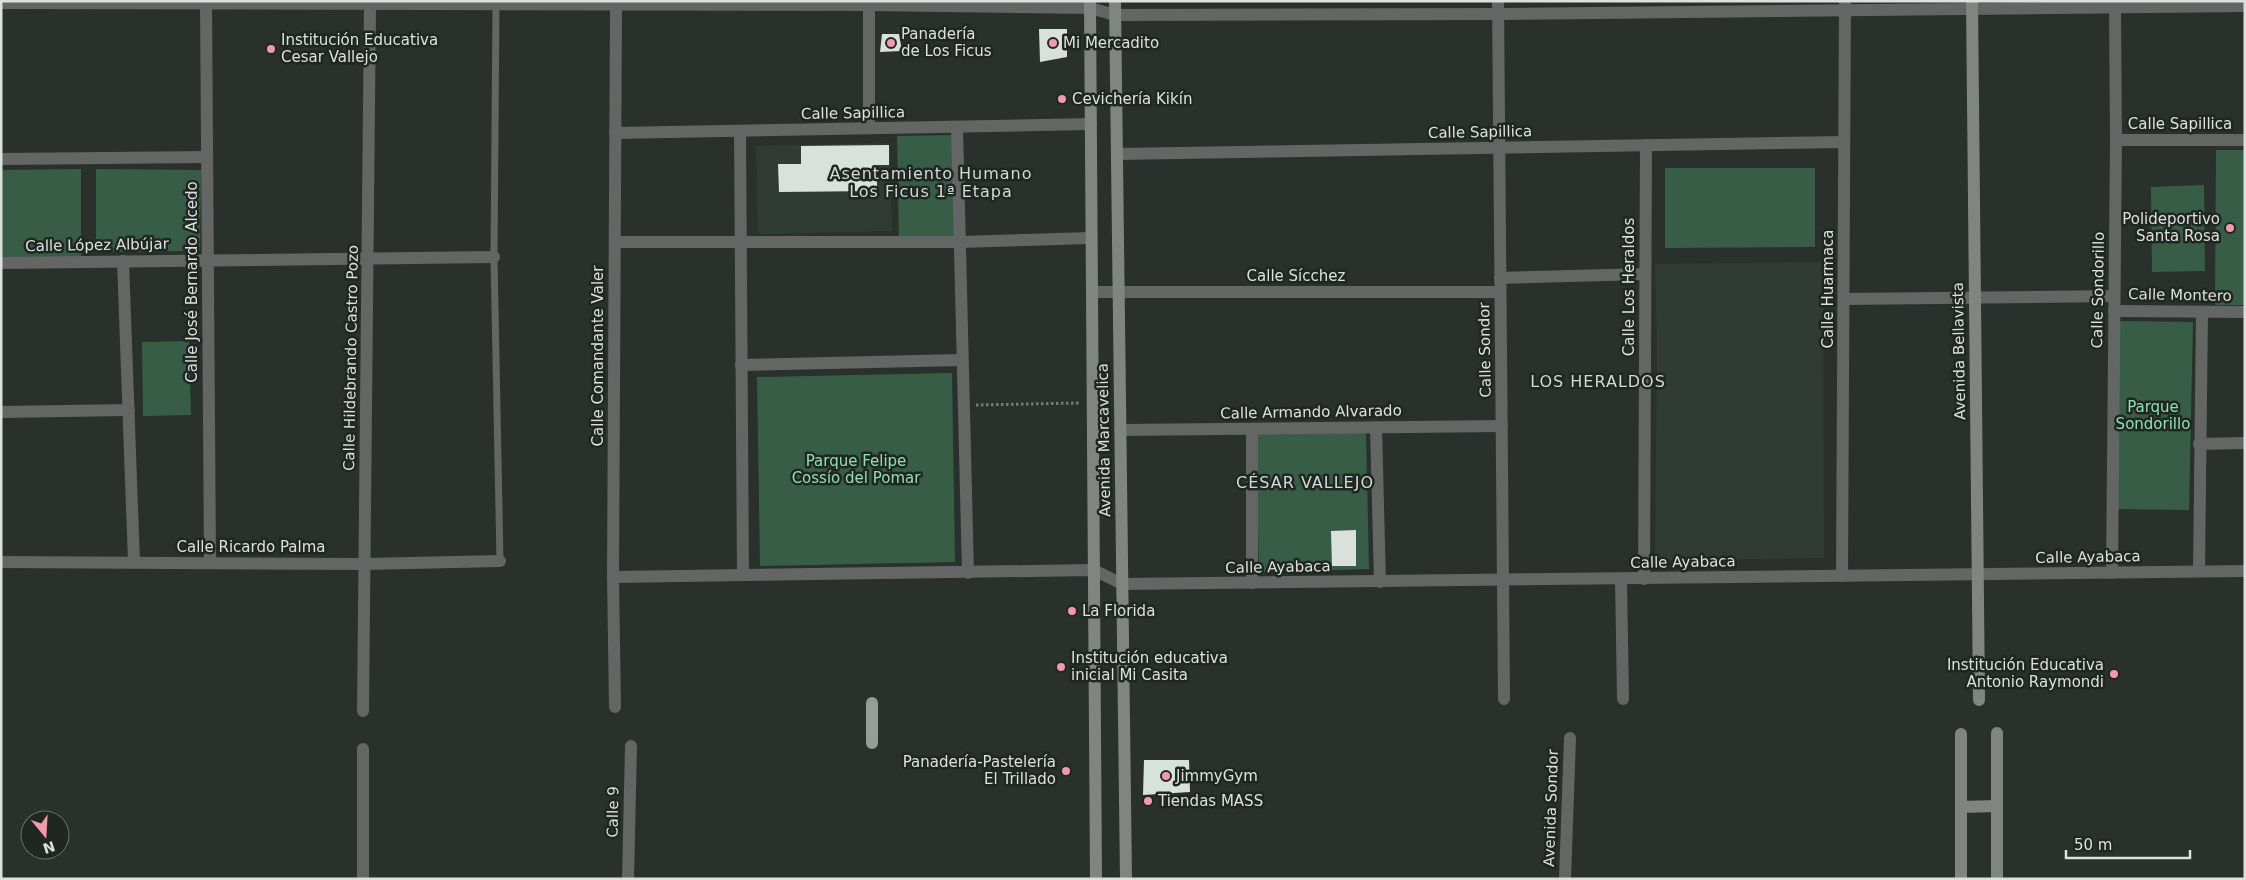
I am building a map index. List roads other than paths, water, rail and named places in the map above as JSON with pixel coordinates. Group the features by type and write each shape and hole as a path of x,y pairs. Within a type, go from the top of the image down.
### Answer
{"main road":[{"path":"872,704 872,743"}],"street":[{"name":"Avenida Marcavelica","path":"1115,1 1126,879"},
{"path":"1,3 616,5 653,3 869,3 1090,5 1115,15 1498,7 1972,5 2115,8 2245,6"},
{"name":"Calle José Bernardo Alcedo","path":"206,3 210,562"},
{"path":"868,128 869,3"},
{"name":"Calle Hildebrando Castro Pozo","path":"363,711 370,4"},
{"name":"Calle Comandante Valer","path":"615,707 613,577 616,5"},
{"name":"Avenida Marcavelica","path":"1090,5 1096,879"},
{"name":"Avenida Bellavista","path":"1972,5 1979,700"},
{"name":"Calle Huarmaca","path":"1842,576 1845,6"},
{"name":"Calle Sondor","path":"1498,7 1504,699"},
{"name":"Calle Sondorillo","path":"2112,573 2116,140 2115,8"},
{"name":"Calle Sapillica","path":"615,133 1091,124"},
{"path":"957,127 968,573"},
{"path":"740,131 739,242 743,575"},
{"name":"Calle Sapillica","path":"2116,140 2245,140"},
{"name":"Calle Sapillica","path":"1117,154 1844,142"},
{"name":"Calle Los Heraldos","path":"1644,578 1646,145"},
{"path":"1,159 207,157"},
{"path":"615,242 959,242 1092,238"},
{"name":"Calle López Albújar","path":"1,263 494,257"},
{"path":"123,261 134,562"},
{"path":"1500,278 1645,274"},
{"name":"Calle Sícchez","path":"1092,292 1500,292"},
{"name":"Calle Montero","path":"1844,299 2114,296"},
{"name":"Calle Montero","path":"2114,311 2245,312"},
{"path":"2199,571 2202,312"},
{"path":"741,365 962,360"},
{"path":"1,412 129,410"},
{"name":"Calle Armando Alvarado","path":"1120,430 1502,426"},
{"path":"1376,427 1380,582"},
{"path":"1252,429 1252,583"},
{"path":"2199,444 2245,443"},
{"name":"Calle Ricardo Palma","path":"1,562 365,564 500,561"},
{"path":"613,577 1094,570 1122,584"},
{"name":"Calle Ayabaca","path":"1122,584 2245,570"},
{"path":"1621,579 1623,699"},
{"path":"1997,733 1997,879"},
{"path":"1960,734 1960,879"},
{"name":"Avenida Sondor","path":"1565,879 1570,738"},
{"name":"Calle 9","path":"628,879 631,746"},
{"path":"363,748 363,879"},
{"path":"1961,807 1997,806"}],"lane":[{"path":"496,4 494,257 500,561"}],"place":[{"name":"Panadería de Los Ficus","path":"891,43"},
{"name":"Mi Mercadito","path":"1053,43"},
{"name":"Institución Educativa Cesar Vallejo","path":"271,49"},
{"name":"Cevichería Kikín","path":"1062,99"},
{"name":"Polideportivo Santa Rosa","path":"2230,228"},
{"name":"La Florida","path":"1072,611"},
{"name":"Institución educativa inicial Mi Casita","path":"1061,667"},
{"name":"Institución Educativa Antonio Raymondi","path":"2114,674"},
{"name":"Panadería-Pastelería El Trillado","path":"1066,771"},
{"name":"JimmyGym","path":"1166,776"},
{"name":"Tiendas MASS","path":"1148,801"}],"district":[{"name":"Asentamiento Humano Los Ficus 1ª Etapa","path":"931,182"},
{"name":"LOS HERALDOS","path":"1598,381"},
{"name":"CÉSAR VALLEJO","path":"1305,482"}],"park label":[{"name":"Parque Sondorillo","path":"2153,416"},
{"name":"Parque Felipe Cossío del Pomar","path":"856,470"}]}
